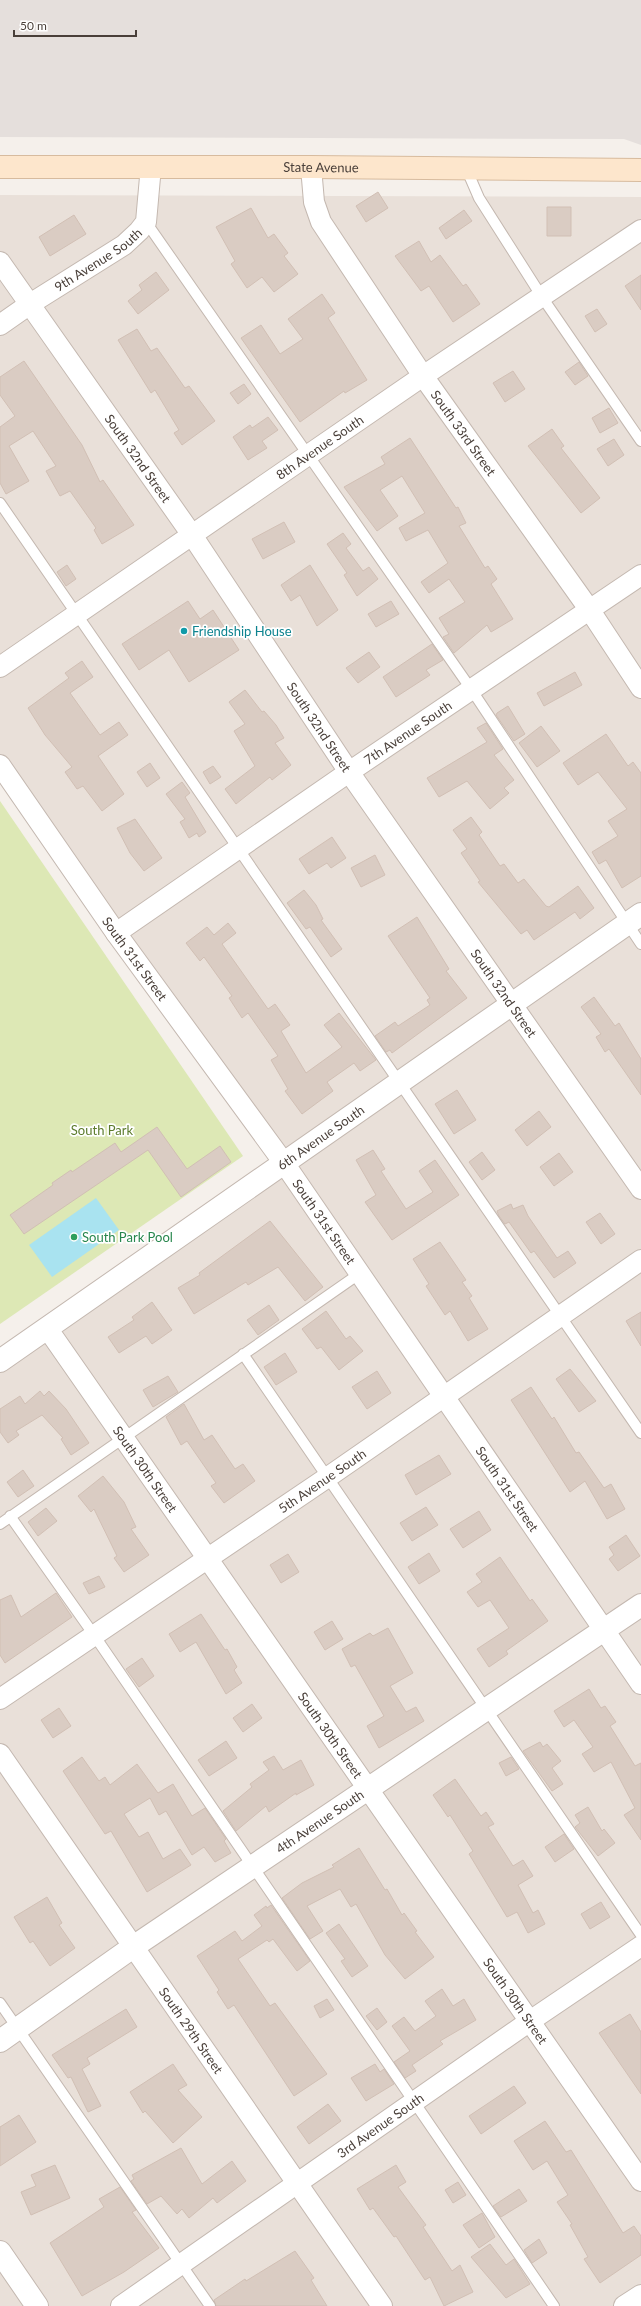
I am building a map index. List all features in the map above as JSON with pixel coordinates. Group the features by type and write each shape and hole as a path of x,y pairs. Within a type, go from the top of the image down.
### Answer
{"main road":[{"name":"State Avenue","path":"0,167 151,166 641,170"}],"street":[{"name":"9th Avenue South","path":"0,325 30,304 124,245 146,222 151,166"},
{"name":"South 33rd Street","path":"311,167 314,202 321,222 423,376 588,609 641,688"},
{"name":"8th Avenue South","path":"0,667 423,376 641,230"},
{"name":"South 32nd Street","path":"0,262 192,535 349,772 510,1005 641,1189"},
{"name":"7th Avenue South","path":"116,933 588,609 641,575"},
{"name":"South 31st Street","path":"0,765 116,933 284,1163 641,1684"},
{"name":"6th Avenue South","path":"0,1361 634,919"},
{"name":"5th Avenue South","path":"0,1699 328,1477 641,1260"},
{"name":"South 30th Street","path":"47,1328 641,2181"},
{"name":"4th Avenue South","path":"0,2041 133,1947 641,1605"},
{"name":"South 29th Street","path":"0,1754 382,2306"},
{"name":"3rd Avenue South","path":"121,2306 530,2021 641,1946"},
{"path":"0,2252 37,2306"},
{"path":"624,2306 641,2295"}],"lane":[{"path":"466,168 479,198 542,297 641,441"},
{"path":"146,222 307,456 634,919 641,944"},
{"path":"0,503 641,1433"},
{"path":"0,1524 359,1274"},
{"path":"243,1354 641,1935"},
{"path":"10,1516 94,1635 554,2306"},
{"path":"0,2003 180,2265 210,2306"}],"shaded area":[{"path":"0,0 641,0 641,145 624,139 0,137"},
{"path":"0,195 641,197 641,2306 0,2306 0,1361 284,1163 0,763"}],"green space":[{"name":"South Park","path":"0,801 243,1156 0,1324"}],"water":[{"name":"South Park Pool","path":"96,1198 119,1230 52,1277 29,1245"}],"building":[{"path":"378,192 388,208 366,222 356,206"},
{"path":"547,207 571,207 571,236 547,236"},
{"path":"251,208 268,238 274,234 288,253 284,256 298,274 274,292 262,277 247,288 231,264 235,261 216,227"},
{"path":"464,210 472,221 446,239 439,228"},
{"path":"74,215 86,234 50,256 39,237"},
{"path":"419,241 431,262 440,255 463,286 466,284 480,304 453,322 429,286 421,291 395,256"},
{"path":"156,272 169,290 138,314 128,301 142,290 139,285"},
{"path":"641,275 641,310 625,286"},
{"path":"322,294 335,313 328,318 367,380 345,393 344,391 300,422 241,338 261,325 280,354 303,339 288,319"},
{"path":"597,309 607,324 595,332 585,316"},
{"path":"137,329 151,351 157,348 185,388 189,386 215,421 182,445 174,433 179,430 155,390 151,393 118,340"},
{"path":"24,361 82,445 100,482 103,480 134,525 102,544 94,530 96,528 70,491 60,496 46,471 56,466 33,431 9,446 29,481 6,494 0,483 0,427 15,416 0,395 0,377"},
{"path":"579,362 588,376 575,385 565,372"},
{"path":"513,371 525,389 505,402 493,383"},
{"path":"244,384 251,394 238,404 230,393"},
{"path":"609,408 618,423 600,433 592,418"},
{"path":"268,417 278,430 262,441 267,448 248,460 233,437 250,425 252,428"},
{"path":"552,429 564,446 561,448 600,498 581,513 528,446"},
{"path":"410,438 456,508 458,507 466,523 459,526 485,568 488,566 497,579 491,584 513,619 491,632 487,625 454,653 443,637 449,634 439,618 465,602 449,579 429,593 421,582 448,563 428,530 406,541 399,528 425,513 402,476 380,490 398,516 377,531 344,487 385,464 381,457"},
{"path":"614,439 624,455 608,466 597,449"},
{"path":"284,522 295,542 263,559 252,539"},
{"path":"343,533 351,544 346,548 363,571 369,567 378,579 357,596 344,575 347,573 327,544"},
{"path":"67,565 76,579 66,586 57,572"},
{"path":"310,565 338,610 317,626 300,595 291,601 281,585"},
{"name":"Friendship House","path":"188,601 200,619 213,610 239,650 189,682 169,650 139,670 122,644"},
{"path":"391,601 399,614 376,627 368,614"},
{"path":"432,644 443,660 426,670 430,675 396,697 383,677"},
{"path":"369,652 380,667 358,683 346,668"},
{"path":"82,661 93,677 70,693 100,735 119,722 128,735 98,756 124,794 102,811 83,786 77,789 65,772 72,767 45,735 28,708 69,678 65,673"},
{"path":"575,672 582,685 544,706 537,693"},
{"path":"245,690 262,712 264,711 276,725 284,738 275,743 291,765 272,780 270,777 236,804 225,789 255,766 234,731 245,724 229,702"},
{"path":"508,706 525,734 514,741 496,715"},
{"path":"486,723 503,749 494,755 514,780 504,788 509,793 490,809 467,781 439,797 427,778 487,742 477,728"},
{"path":"541,726 560,751 537,767 519,743"},
{"path":"606,734 628,766 633,762 641,773 641,876 622,888 606,860 599,864 592,852 618,836 608,821 627,809 598,772 578,785 563,763"},
{"path":"150,763 160,778 147,787 137,772"},
{"path":"213,766 221,777 210,784 203,772"},
{"path":"182,782 190,793 185,797 206,832 199,837 197,833 189,838 180,822 185,819 166,794"},
{"path":"471,817 482,832 479,835 500,866 504,864 518,883 524,879 546,906 549,907 578,886 594,908 580,919 575,912 534,940 527,930 521,934 478,882 480,881 461,853 467,849 453,830"},
{"path":"135,819 162,858 144,871 130,853 117,828"},
{"path":"332,837 346,858 331,868 327,863 309,874 299,859"},
{"path":"375,855 385,875 361,887 351,868"},
{"path":"304,890 316,905 323,919 321,920 342,949 331,957 310,927 306,929 287,903"},
{"path":"417,917 449,969 446,971 467,998 392,1053 390,1050 386,1052 375,1036 395,1022 398,1026 430,1005 427,1000 430,998 388,936"},
{"path":"228,923 236,933 222,944 268,1009 275,1004 290,1025 281,1031 306,1073 342,1047 324,1025 339,1013 376,1060 360,1071 354,1063 327,1082 333,1091 302,1114 285,1091 288,1089 271,1060 278,1056 248,1013 242,1018 229,998 232,996 204,957 200,961 186,943 207,927 214,935"},
{"path":"594,997 615,1026 619,1023 641,1059 641,1095 609,1049 605,1052 596,1037 601,1034 581,1007"},
{"path":"457,1090 476,1120 454,1134 435,1104"},
{"path":"539,1111 551,1127 527,1146 515,1130"},
{"path":"157,1127 187,1169 220,1146 231,1162 181,1197 148,1150 24,1234 10,1215 53,1185 52,1183 71,1170 72,1172 115,1143 121,1152"},
{"path":"373,1150 385,1169 381,1171 406,1209 433,1192 419,1171 435,1160 459,1195 392,1240 365,1202 376,1195 356,1160"},
{"path":"482,1152 495,1170 482,1180 469,1162"},
{"path":"559,1153 573,1172 554,1186 540,1167"},
{"path":"511,1204 513,1209 523,1205 528,1216 557,1258 568,1251 576,1263 554,1278 534,1251 531,1253 509,1222 505,1224 499,1216 497,1211"},
{"path":"600,1213 615,1234 601,1244 586,1222"},
{"path":"270,1221 323,1287 305,1301 278,1267 248,1285 246,1282 194,1314 178,1288 200,1275 199,1273"},
{"path":"440,1242 466,1280 462,1282 472,1296 469,1298 488,1329 468,1341 450,1311 445,1315 426,1286 429,1284 413,1259"},
{"path":"152,1302 172,1330 152,1344 146,1336 119,1353 108,1337 134,1320 132,1317"},
{"path":"269,1305 279,1320 258,1335 247,1320"},
{"path":"326,1311 346,1339 350,1336 363,1351 339,1370 321,1347 317,1349 302,1329"},
{"path":"641,1312 641,1346 626,1321"},
{"path":"285,1353 297,1372 276,1385 264,1367"},
{"path":"570,1369 596,1401 579,1412 556,1379"},
{"path":"377,1371 391,1393 367,1409 352,1387"},
{"path":"168,1376 178,1392 153,1407 143,1390"},
{"path":"531,1387 552,1419 554,1417 576,1453 579,1452 604,1488 611,1484 625,1509 607,1519 585,1481 570,1492 511,1400"},
{"path":"40,1391 44,1396 49,1391 66,1409 89,1443 71,1455 61,1439 63,1438 42,1415 16,1431 19,1435 8,1443 0,1432 0,1409 20,1396 25,1404"},
{"path":"184,1404 204,1440 212,1435 235,1469 243,1464 255,1481 224,1503 211,1486 216,1483 187,1441 181,1445 166,1417"},
{"path":"439,1455 451,1474 416,1495 405,1475"},
{"path":"23,1470 34,1486 18,1497 7,1482"},
{"path":"103,1476 124,1502 136,1527 131,1529 149,1555 124,1572 114,1558 117,1556 94,1509 91,1512 78,1496"},
{"path":"426,1507 438,1525 412,1541 400,1523"},
{"path":"46,1508 57,1521 38,1536 28,1522"},
{"path":"479,1511 491,1530 463,1548 450,1529"},
{"path":"626,1535 640,1556 618,1571 609,1559 614,1555 609,1547"},
{"path":"429,1553 440,1571 419,1584 408,1567"},
{"path":"288,1554 299,1572 281,1583 270,1565"},
{"path":"500,1557 530,1601 532,1599 548,1621 506,1651 508,1654 489,1667 477,1649 509,1628 490,1600 478,1607 467,1592 482,1582 476,1574"},
{"path":"99,1576 105,1587 89,1594 83,1583"},
{"path":"56,1593 72,1617 5,1663 0,1655 0,1600 11,1595 21,1617"},
{"path":"201,1614 225,1650 227,1649 237,1667 234,1670 242,1683 226,1694 196,1642 180,1652 169,1634"},
{"path":"332,1621 343,1639 325,1650 314,1632"},
{"path":"388,1628 413,1673 390,1686 406,1712 416,1707 424,1721 379,1748 367,1726 384,1716 355,1665 351,1667 342,1649 370,1633 373,1636"},
{"path":"142,1658 154,1676 139,1687 126,1669"},
{"path":"589,1689 601,1708 605,1706 616,1722 610,1726 635,1766 641,1763 641,1840 624,1815 635,1808 611,1762 594,1772 582,1754 593,1747 574,1720 564,1727 554,1711"},
{"path":"252,1704 262,1718 243,1732 233,1718"},
{"path":"59,1708 71,1726 53,1738 41,1720"},
{"path":"226,1741 237,1758 209,1776 198,1760"},
{"path":"540,1742 543,1747 547,1744 561,1761 552,1768 563,1784 552,1791 523,1751"},
{"path":"274,1756 283,1770 301,1760 314,1785 296,1795 296,1793 269,1812 266,1806 236,1831 223,1811 252,1787 250,1784 269,1770 263,1762"},
{"path":"82,1757 99,1781 105,1777 110,1785 137,1764 158,1793 173,1784 192,1816 205,1808 226,1839 224,1841 231,1853 215,1862 204,1847 192,1855 166,1811 159,1815 150,1798 124,1814 139,1837 148,1832 163,1859 180,1849 191,1865 147,1892 111,1831 105,1834 63,1771"},
{"path":"511,1757 519,1769 506,1776 499,1763"},
{"path":"455,1779 481,1816 486,1812 494,1824 488,1827 513,1866 523,1860 533,1876 518,1885 533,1913 538,1910 545,1924 528,1933 517,1912 507,1917 469,1854 473,1851 450,1815 448,1817 433,1795"},
{"path":"588,1807 602,1831 604,1829 615,1843 598,1856 575,1827 580,1823 575,1815"},
{"path":"564,1834 574,1849 555,1862 545,1847"},
{"path":"359,1848 385,1890 387,1889 402,1915 404,1913 417,1931 415,1932 434,1957 405,1979 385,1955 356,1904 351,1907 340,1889 307,1906 323,1931 310,1939 282,1898 302,1883 334,1867 332,1865"},
{"path":"47,1897 62,1923 59,1925 75,1948 50,1966 33,1941 30,1943 14,1917"},
{"path":"601,1902 610,1917 590,1929 581,1914"},
{"path":"271,1905 310,1961 297,1971 273,1939 269,1942 267,1940 238,1959 270,2006 275,2003 327,2074 294,2096 234,2005 228,2009 217,1992 219,1990 197,1956 235,1931 242,1941 262,1926 254,1915 266,1906 267,1908"},
{"path":"339,1924 368,1966 352,1977 341,1961 345,1959 326,1933"},
{"path":"442,1989 453,2006 464,1999 476,2020 440,2041 443,2044 412,2065 416,2071 405,2078 394,2062 410,2051 392,2026 404,2017 415,2031 436,2016 425,2001"},
{"path":"327,1999 334,2010 320,2018 314,2006"},
{"path":"377,2008 387,2022 377,2030 366,2016"},
{"path":"126,2009 137,2027 87,2058 90,2064 82,2069 101,2106 88,2112 71,2077 68,2078 52,2055"},
{"path":"630,2014 641,2032 641,2094 599,2033"},
{"path":"173,2064 187,2085 178,2090 202,2117 173,2143 145,2111 143,2113 130,2092"},
{"path":"375,2064 380,2072 384,2069 394,2084 366,2101 351,2078"},
{"path":"514,2086 526,2103 481,2134 469,2116"},
{"path":"328,2104 341,2121 309,2144 297,2127"},
{"path":"19,2115 36,2142 0,2166 0,2127"},
{"path":"545,2121 566,2152 571,2150 623,2233 634,2226 641,2236 641,2255 600,2283 584,2259 588,2257 570,2225 572,2224 557,2202 568,2195 547,2161 533,2170 514,2141"},
{"path":"181,2148 202,2184 232,2161 246,2181 217,2203 213,2198 189,2218 182,2209 177,2214 161,2196 147,2204 131,2181 134,2179 132,2175"},
{"path":"55,2165 70,2198 31,2215 21,2192 36,2186 31,2175"},
{"path":"396,2165 406,2182 398,2187 426,2225 423,2227 452,2271 460,2265 473,2292 444,2306 430,2277 425,2280 396,2236 394,2237 373,2208 370,2210 357,2189"},
{"path":"458,2182 466,2195 453,2203 445,2190"},
{"path":"120,2187 136,2210 132,2212 159,2248 124,2272 82,2296 50,2243 104,2207 99,2199"},
{"path":"519,2189 527,2201 501,2217 493,2206"},
{"path":"482,2213 495,2237 479,2248 463,2225"},
{"path":"539,2239 547,2253 532,2263 524,2250"},
{"path":"490,2244 506,2265 514,2259 530,2284 506,2298 471,2257"},
{"path":"295,2251 314,2278 311,2280 327,2306 216,2306 214,2300 245,2279 246,2281"}],"place":[{"name":"Friendship House","path":"184,631"},
{"name":"South Park Pool","path":"74,1237"}]}
